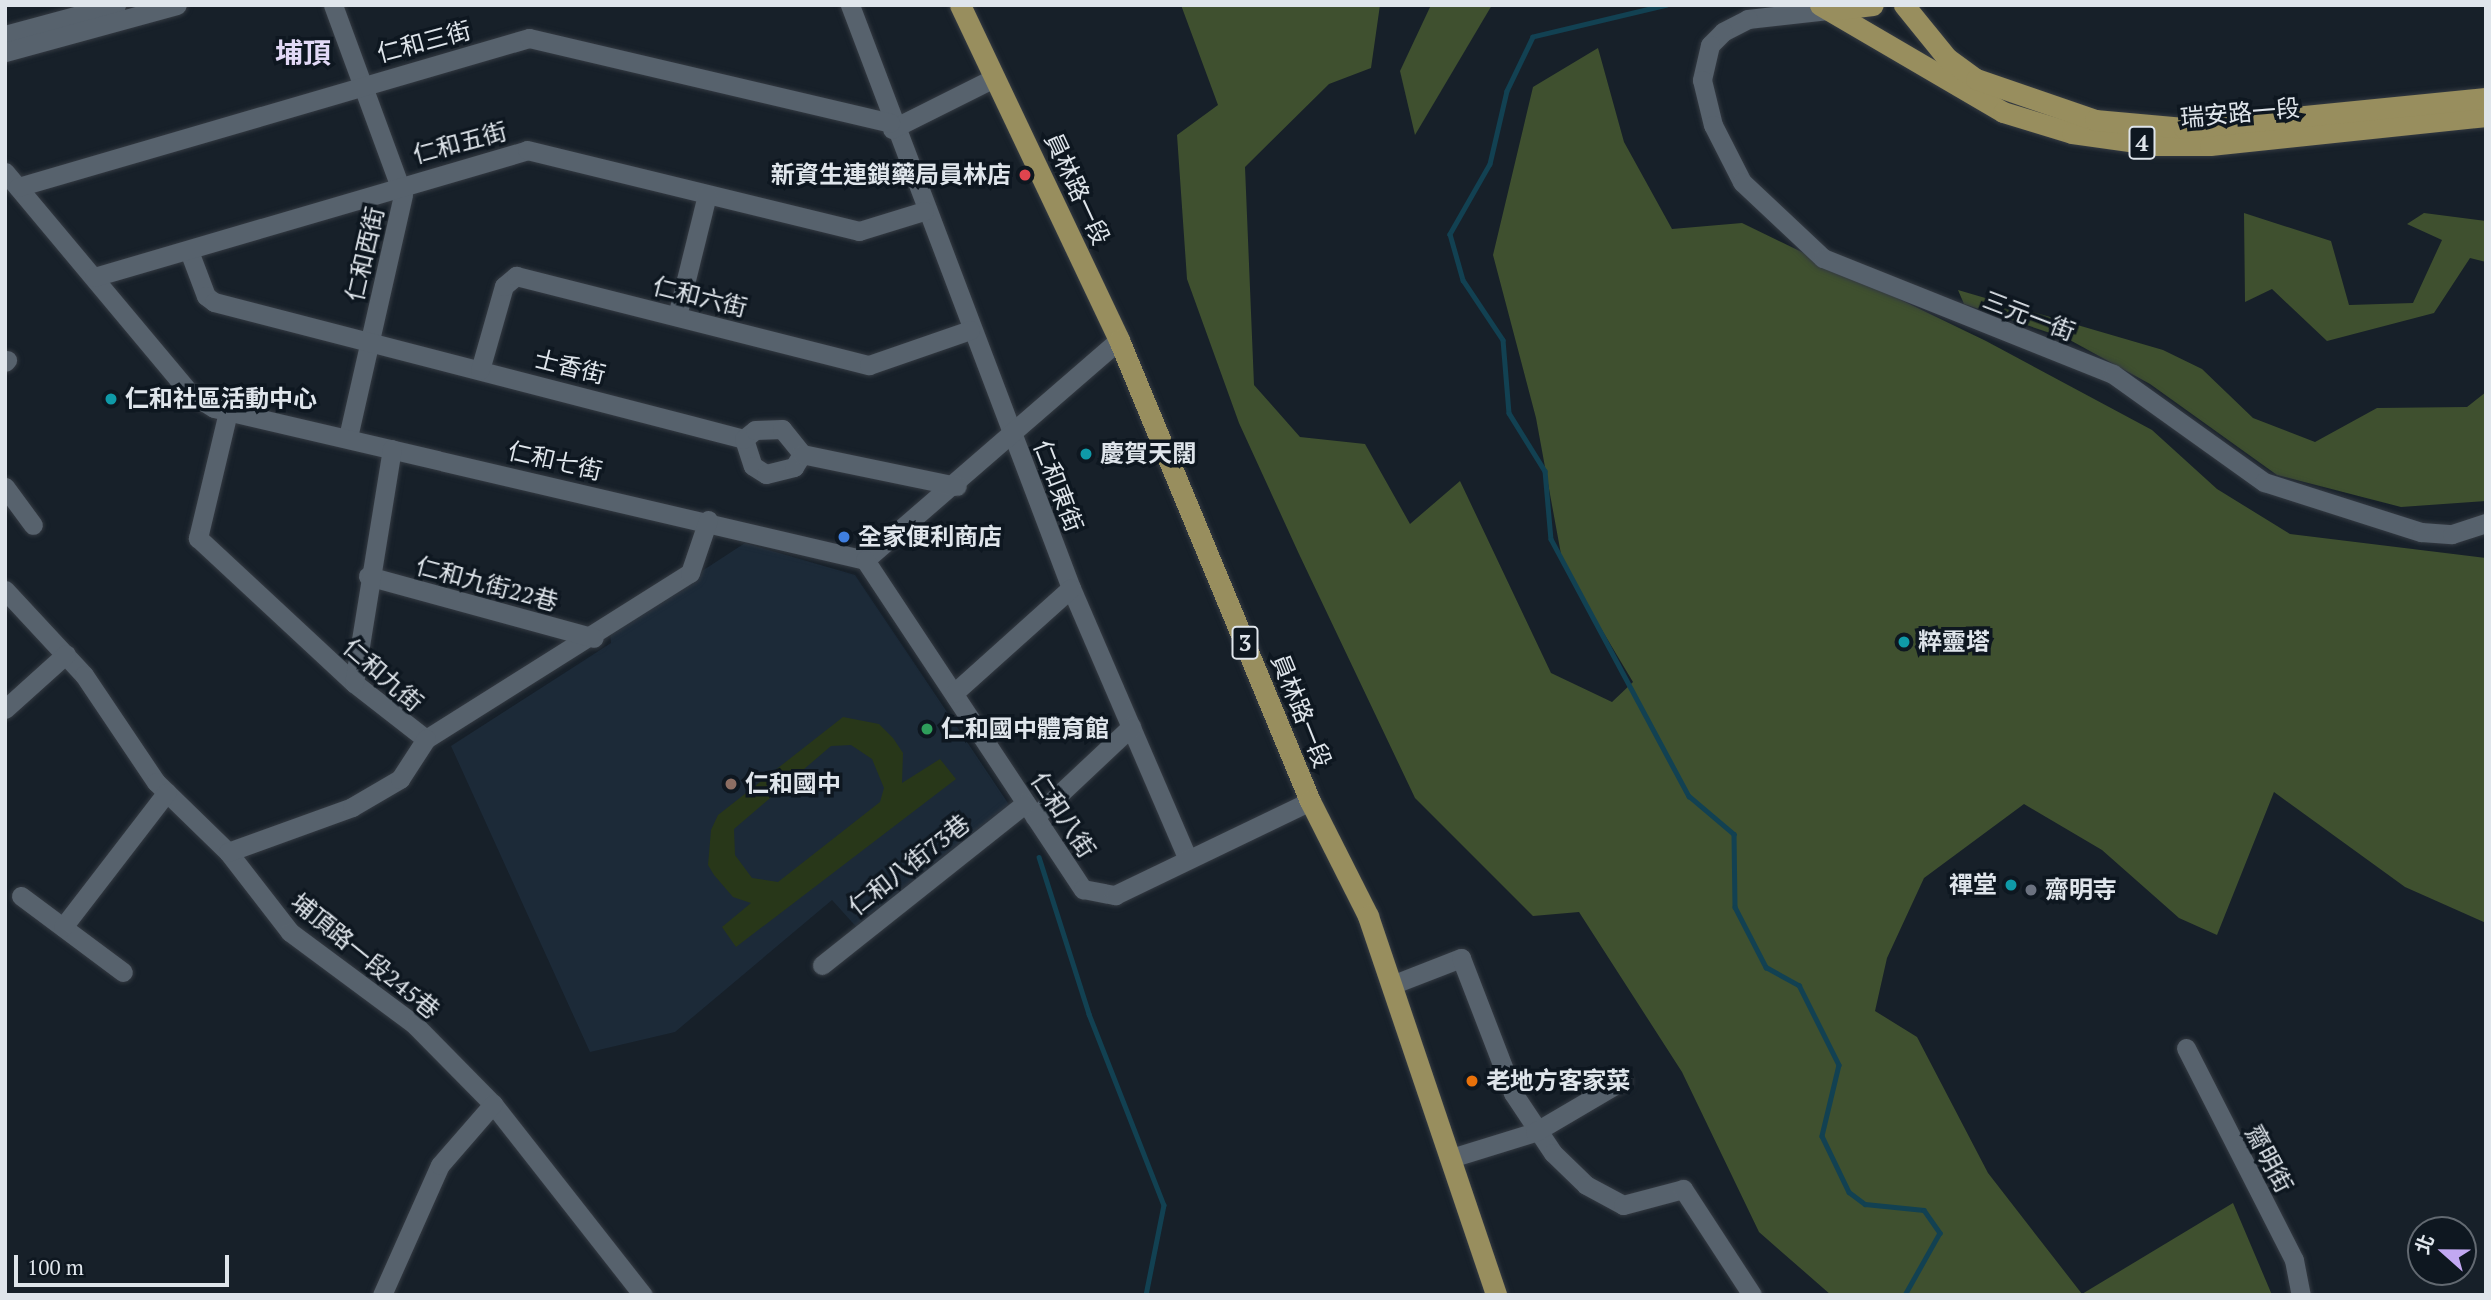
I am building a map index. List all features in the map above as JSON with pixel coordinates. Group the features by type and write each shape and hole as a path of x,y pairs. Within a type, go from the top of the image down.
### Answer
{"main road":[{"name":"員林路一段","path":"960,5 1119,340 1310,801 1394,984 1496,1295"},
{"path":"1824,8 1873,5"},
{"name":"瑞安路一段","path":"1903,5 1947,58 1976,79 2095,120 2184,128 2486,98"},
{"name":"瑞安路一段","path":"1824,8 2003,112 2072,133 2156,145 2210,145 2486,116"}],"street":[{"path":"5,35 116,5"},
{"path":"5,51 177,5"},
{"name":"仁和西街","path":"333,5 401,185 348,438"},
{"name":"仁和東街","path":"850,5 891,126 1071,588 1187,858"},
{"name":"三元一街","path":"1824,8 1747,12 1723,32 1703,60 1713,125 1742,182 1823,258 2113,374 2264,482 2421,532 2452,534 2486,523"},
{"name":"仁和三街","path":"11,180 529,38 891,126"},
{"path":"891,126 995,78"},
{"name":"仁和五街","path":"94,277 527,150 859,230 924,211"},
{"name":"仁和七街","path":"11,180 190,393 228,412 708,520 865,560"},
{"path":"677,316 707,195"},
{"name":"士香街","path":"189,251 205,296 214,302 370,340 744,439"},
{"name":"仁和六街","path":"480,370 504,286 516,276 869,365 970,330"},
{"path":"865,560 957,486 1119,340"},
{"name":"仁和九街","path":"228,412 198,538 354,683 426,739 594,639 690,573 708,520"},
{"path":"802,454 781,474 766,474 753,466 744,439 755,430 782,429 802,454 957,486"},
{"path":"354,683 368,576 393,449"},
{"path":"5,486 33,525"},
{"name":"仁和八街","path":"865,560 1083,889 1099,895 1115,895 1310,801"},
{"name":"仁和九街22巷","path":"368,576 594,639"},
{"path":"954,693 1071,588"},
{"name":"埔頂路一段245巷","path":"5,590 66,654 167,792 228,852 290,932 415,1025 493,1104 643,1295"},
{"path":"5,709 66,654"},
{"name":"仁和八街73巷","path":"822,965 1031,810 1131,727"},
{"path":"228,852 352,807 400,779 426,739"},
{"path":"63,927 167,792"},
{"path":"21,896 123,972"},
{"path":"1394,984 1461,958 1513,1093 1535,1132 1586,1185 1623,1205 1684,1189 1752,1295"},
{"name":"齋明街","path":"2186,1048 2294,1260 2301,1295"},
{"path":"1451,1158 1535,1132 1622,1081"},
{"path":"382,1295 440,1164 493,1104"}],"shaded area":[{"name":"仁和國中","path":"745,543 855,575 1014,812 860,931 832,900 675,1032 590,1052 451,746 611,643 610,631"}],"green space":[{"path":"1181,5 1380,5 1371,68 1329,84 1245,167 1254,385 1300,437 1365,444 1410,524 1460,481 1551,673 1612,702 1633,682 1563,565 1536,418 1493,255 1533,87 1598,48 1624,142 1672,229 1742,223 1986,341 2152,430 2217,489 2290,534 2486,558 2486,923 2405,887 2274,792 2217,935 2179,918 2102,850 2024,804 1924,878 1887,958 1875,1011 1917,1037 1988,1173 2082,1294 2233,1203 2272,1295 1831,1295 1759,1232 1682,1072 1579,912 1533,916 1415,798 1299,554 1239,423 1187,279 1177,135 1218,105"},
{"path":"1431,5 1492,5 1415,135 1400,71"},
{"path":"2244,213 2331,241 2349,305 2413,303 2442,240 2407,224 2424,213 2486,221 2486,262 2470,258 2434,313 2327,341 2272,289 2245,302"},
{"path":"1958,290 2163,350 2202,369 2253,418 2315,442 2377,408 2467,407 2486,392 2486,501 2401,507 2277,475 2150,384 2068,339 1964,304"},
{"path":"843,717 879,724 893,738 903,753 902,783 940,759 956,779 736,947 722,927 751,903 733,897 708,865 711,830 718,815","holes":["851,745 872,759 884,788 880,802 778,882 752,878 735,855 734,829 831,746"]}],"waterway":[{"path":"1667,5 1533,37 1507,91 1490,164 1450,234 1463,280 1503,340 1509,413 1545,471 1551,539 1689,796 1734,834 1735,907 1766,967 1799,985 1839,1065 1822,1136 1849,1192 1865,1204 1924,1210 1940,1233 1905,1295"},
{"path":"1039,857 1089,1014 1164,1205 1146,1295"}],"place":[{"name":"新資生連鎖藥局員林店","path":"1025,175"},
{"name":"仁和社區活動中心","path":"111,399"},
{"name":"慶賀天闊","path":"1086,454"},
{"name":"全家便利商店","path":"844,537"},
{"name":"粹靈塔","path":"1904,642"},
{"name":"仁和國中體育館","path":"927,729"},
{"name":"仁和國中","path":"731,784"},
{"name":"禪堂","path":"2011,885"},
{"name":"齋明寺","path":"2031,890"},
{"name":"老地方客家菜","path":"1472,1081"}],"district":[{"name":"埔頂","path":"303,53"}]}
